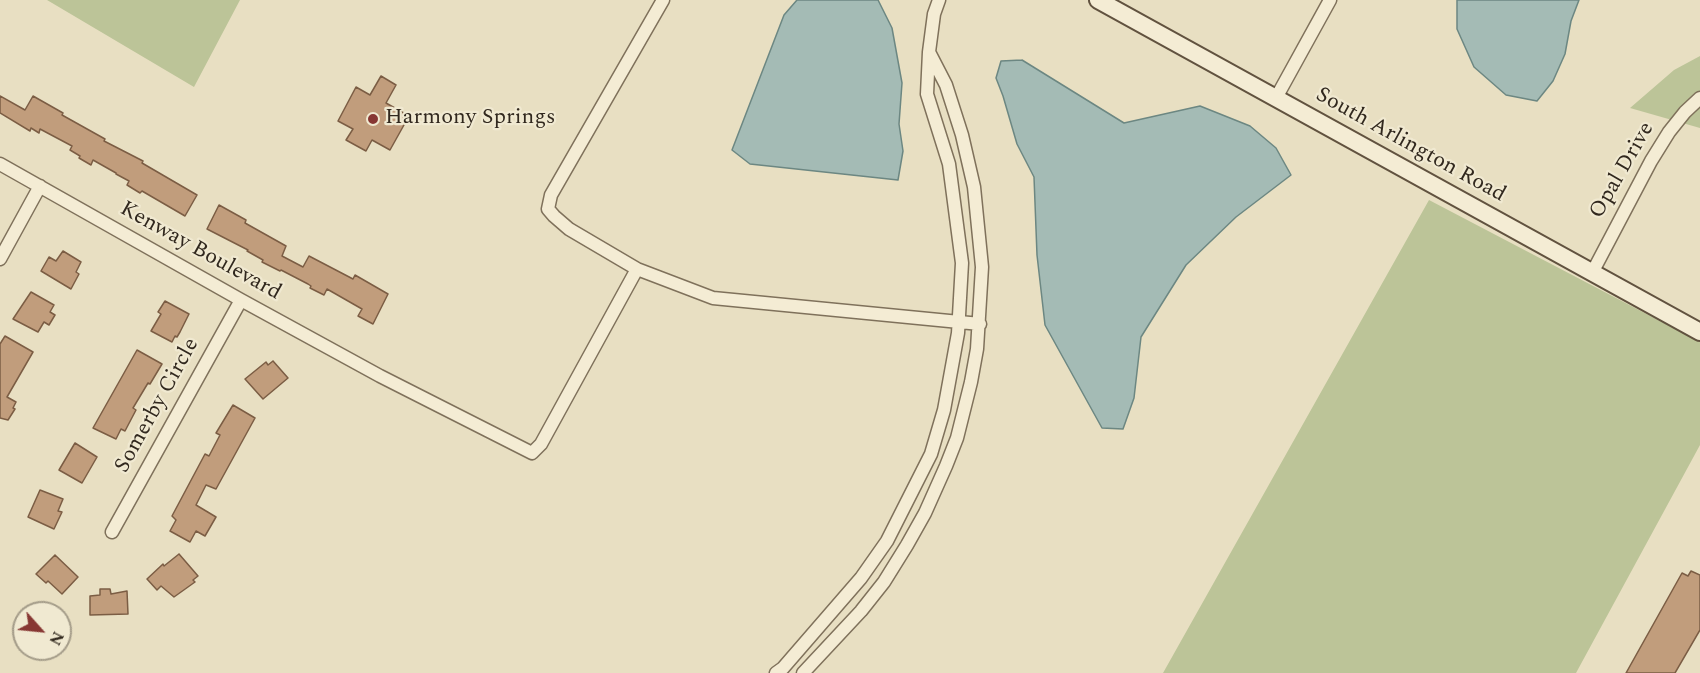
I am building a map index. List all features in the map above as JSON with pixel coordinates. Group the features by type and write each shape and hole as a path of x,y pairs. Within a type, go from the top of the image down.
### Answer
{"main road":[{"name":"South Arlington Road","path":"1098,0 1700,332"}],"street":[{"path":"663,0 551,195 548,209 569,229 637,269 713,298 980,324"},
{"path":"782,671 868,569 887,541 931,454 944,410 959,323 962,263 949,164 927,94 929,52 934,14 939,0"},
{"path":"1276,98 1330,0"},
{"path":"803,673 861,611 884,582 925,513 957,438 971,382 980,324 982,267 974,187 962,135 946,85 929,52"},
{"name":"Opal Drive","path":"1592,273 1651,161 1679,118 1700,98"},
{"name":"Kenway Boulevard","path":"0,164 380,376 531,453 541,444 637,269"},
{"path":"0,259 40,186"},
{"name":"Somerby Circle","path":"112,532 241,300"}],"green space":[{"path":"47,0 240,0 194,87"},
{"path":"1700,56 1700,128 1630,108 1674,70"},
{"path":"1429,200 1700,342 1700,445 1576,673 1163,673"}],"water":[{"path":"797,0 878,0 892,28 902,83 899,124 903,151 898,180 750,164 732,150 784,15"},
{"path":"1457,0 1579,0 1571,21 1565,54 1553,81 1537,101 1506,95 1474,67 1457,29"},
{"path":"1022,60 1124,123 1200,106 1250,126 1276,148 1291,175 1236,217 1186,265 1141,337 1134,398 1123,429 1102,428 1045,325 1037,255 1034,177 1017,144 996,78 1001,61"}],"building":[{"name":"Harmony Springs","path":"381,76 396,85 386,103 409,116 390,150 372,140 366,151 346,140 353,129 338,121 356,87 370,95"},
{"path":"0,96 25,110 33,96 105,139 104,141 143,161 142,163 197,195 185,216 142,191 140,193 127,185 129,181 93,160 91,165 79,158 80,156 70,150 72,146 40,129 39,133 31,128 30,131 0,113"},
{"path":"219,205 286,246 282,256 303,267 309,256 353,279 355,275 388,294 373,324 358,316 362,309 327,289 324,295 310,288 308,284 262,262 263,260 248,250 207,229"},
{"path":"63,251 81,262 76,272 79,274 71,289 41,271 49,257 56,261"},
{"path":"31,292 54,305 50,312 55,315 49,325 44,322 38,332 13,319"},
{"path":"165,301 189,314 172,342 151,331 161,314 158,312"},
{"path":"5,336 33,352 7,397 16,402 13,408 15,409 8,420 0,418 0,344"},
{"path":"137,350 162,364 133,408 136,410 125,431 121,429 116,439 93,428"},
{"path":"273,361 288,378 263,399 245,379 266,362 268,365"},
{"path":"233,405 255,418 216,489 206,485 196,505 216,517 205,536 196,531 190,542 170,531 176,520 172,516 205,454 209,456 220,435 216,433"},
{"path":"75,443 97,457 82,483 59,470"},
{"path":"40,490 63,499 58,511 62,512 54,529 28,517"},
{"path":"179,554 198,576 193,580 195,582 174,597 161,586 157,590 147,579 163,564 164,566"},
{"path":"55,555 78,577 62,594 36,574"},
{"path":"1691,571 1700,575 1700,630 1675,673 1626,673 1682,573 1688,576"},
{"path":"100,589 110,589 111,594 127,591 128,614 90,615 90,596 100,595"}],"place":[{"name":"Harmony Springs","path":"373,119"}]}
